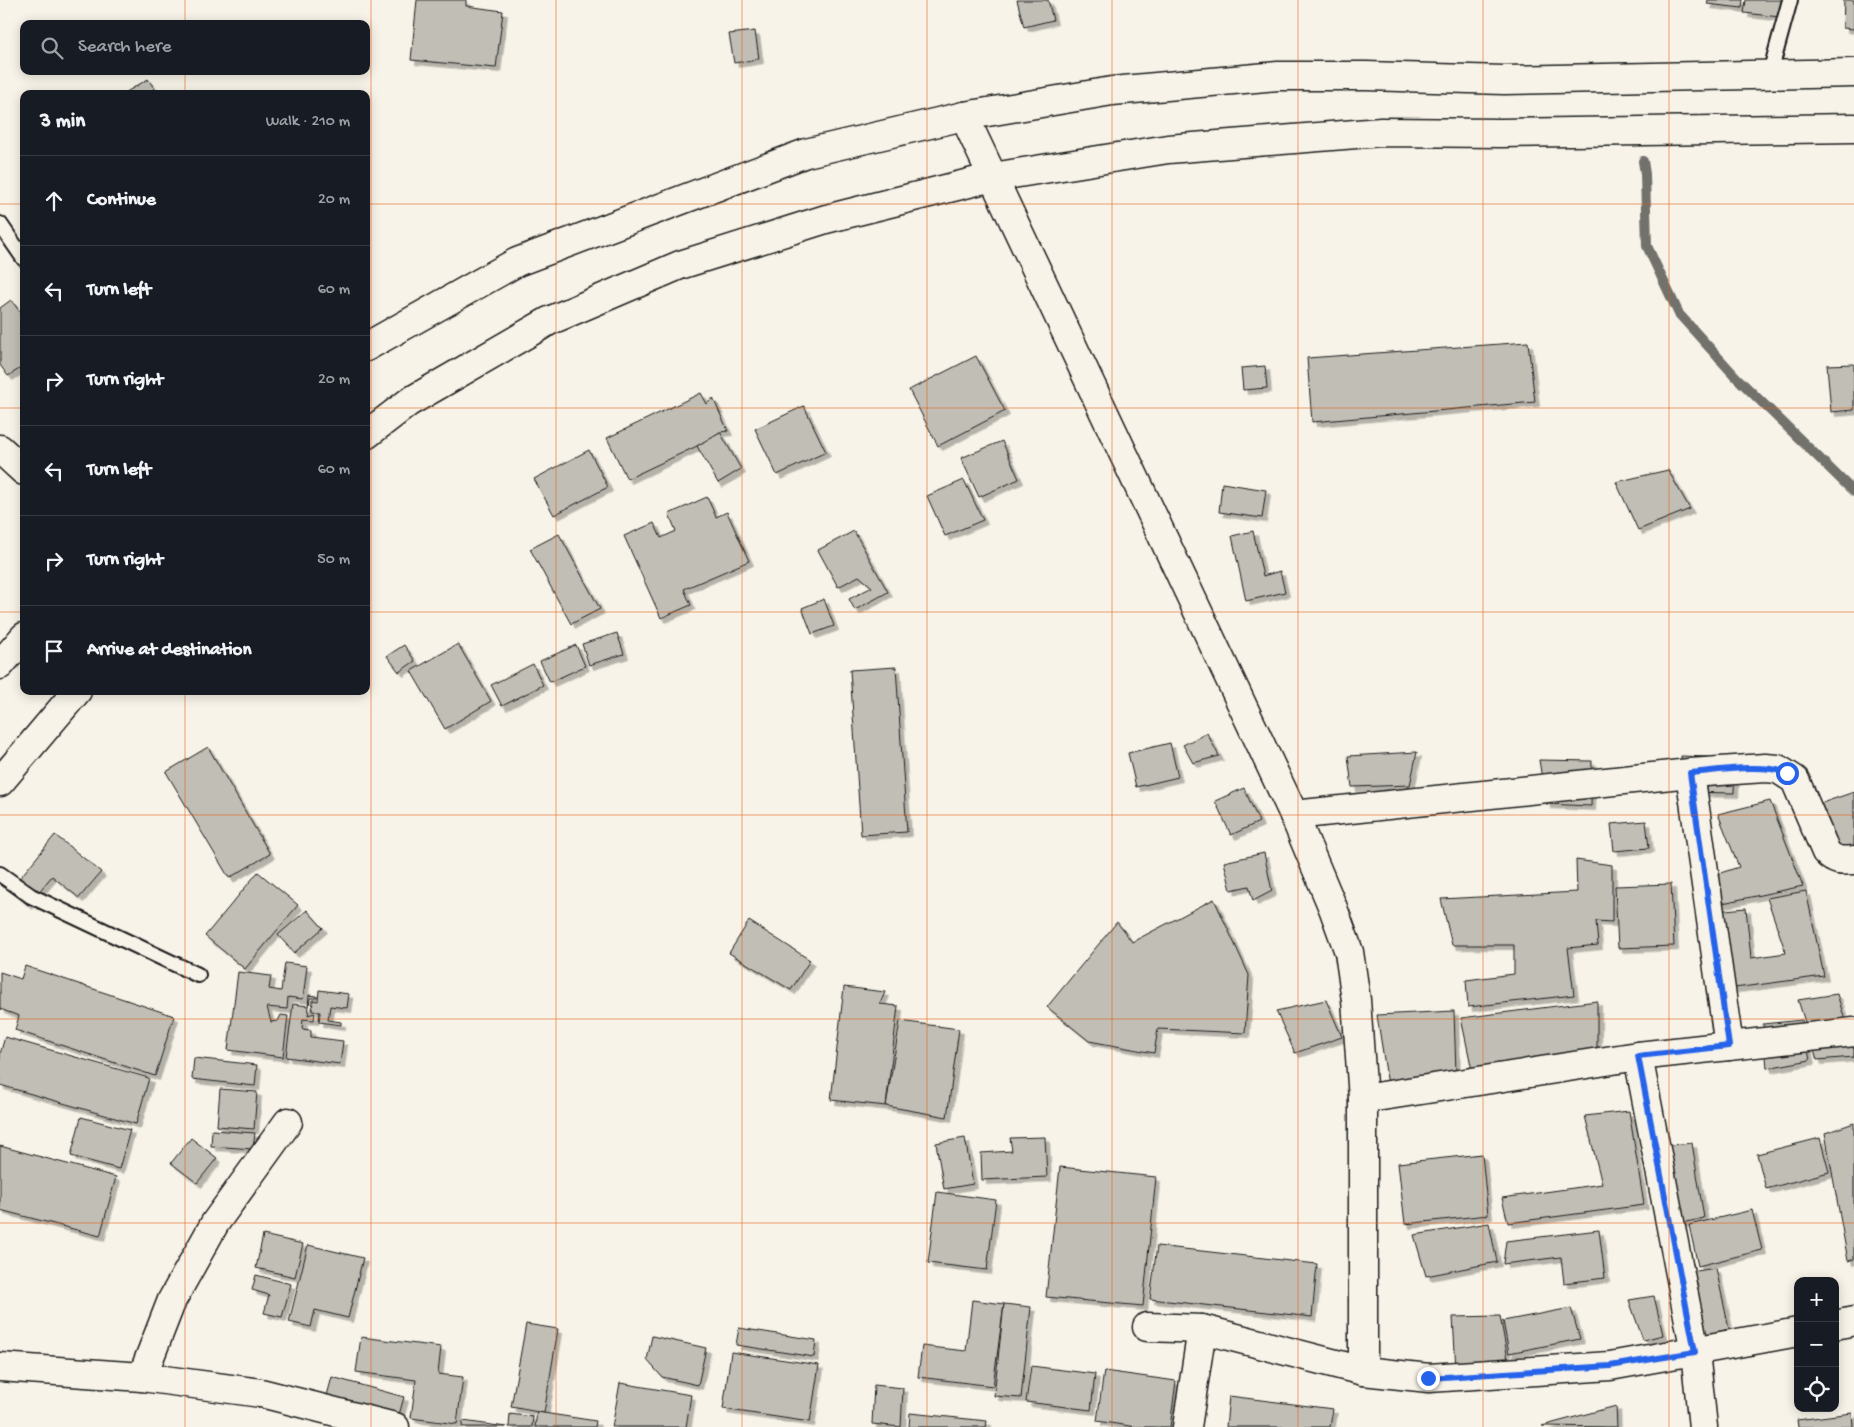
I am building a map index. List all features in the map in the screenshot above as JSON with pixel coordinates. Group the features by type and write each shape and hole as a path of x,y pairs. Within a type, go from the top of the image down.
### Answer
{"main road":[{"path":"370,345 518,262 806,153 964,116 1112,91 1278,76 1366,76 1504,80 1770,73 1854,73"},
{"path":"964,116 1294,815 1333,908 1349,952 1356,1000 1363,1099 1364,1371"},
{"path":"370,432 410,402 549,321 680,265 826,219 993,177 1168,149 1381,132 1501,133 1854,128"},
{"path":"0,449 20,468"},
{"path":"0,665 20,642"},
{"path":"0,782 74,695"},
{"path":"1294,815 1690,773 1765,768 1778,769 1787,773 1795,780 1826,852 1832,858 1839,861 1854,860"},
{"path":"1690,773 1729,1046"},
{"path":"1363,1099 1638,1056 1854,1032"},
{"path":"1638,1056 1695,1352 1703,1427"},
{"path":"142,1377 172,1300 215,1223 288,1122"},
{"path":"1839,1324 1854,1321"},
{"path":"1147,1327 1202,1329 1364,1371 1428,1378 1610,1366 1794,1333"},
{"path":"1187,1427 1202,1329"},
{"path":"0,1367 142,1377 261,1393 394,1427"}],"lane":[{"path":"1770,73 1790,0"},
{"path":"0,224 20,253"},
{"path":"0,874 31,896 198,975"}],"building":[{"path":"417,0 466,0 466,6 503,11 496,68 411,60"},
{"path":"1017,0 1048,0 1053,20 1024,27"},
{"path":"1708,0 1743,0 1742,8 1707,4"},
{"path":"1746,0 1782,0 1780,17 1744,13"},
{"path":"1844,0 1854,0 1854,29 1843,28"},
{"path":"755,31 759,59 734,63 729,34"},
{"path":"148,79 155,90 130,90"},
{"path":"11,300 20,312 20,368 8,376 0,365 0,308"},
{"path":"1528,342 1535,402 1312,422 1307,358"},
{"path":"976,356 1005,411 938,446 909,390"},
{"path":"1854,364 1854,410 1831,412 1827,365"},
{"path":"1265,366 1267,388 1243,390 1241,368"},
{"path":"701,393 707,404 713,398 728,431 720,432 697,446 627,479 607,438"},
{"path":"804,406 826,452 777,475 755,429"},
{"path":"720,432 741,469 718,483 697,446"},
{"path":"1002,441 1019,479 979,497 961,458"},
{"path":"589,450 608,487 554,515 534,479"},
{"path":"1668,470 1690,509 1638,530 1616,482"},
{"path":"964,480 983,520 945,536 927,496"},
{"path":"1222,483 1266,490 1262,518 1219,512"},
{"path":"707,497 716,517 727,512 749,561 684,589 691,605 661,618 624,536 654,523 661,538 676,531 669,514"},
{"path":"854,531 888,592 855,610 849,599 872,587 859,576 838,587 818,550"},
{"path":"1253,531 1263,576 1280,571 1285,592 1246,601 1232,536"},
{"path":"559,534 600,609 571,624 530,549"},
{"path":"824,599 834,626 812,634 802,608"},
{"path":"617,633 624,654 589,665 582,644"},
{"path":"458,644 491,701 445,729 411,671"},
{"path":"404,645 415,661 399,672 387,656"},
{"path":"576,645 585,666 550,682 540,661"},
{"path":"533,664 543,685 502,706 491,685"},
{"path":"896,667 907,832 861,835 850,670"},
{"path":"1207,733 1219,756 1193,763 1183,745"},
{"path":"1170,743 1178,777 1136,787 1128,753"},
{"path":"208,747 270,854 229,878 166,772"},
{"path":"1417,752 1410,785 1352,787 1348,756"},
{"path":"1681,756 1735,758 1734,793 1684,792"},
{"path":"1539,760 1592,761 1591,806 1546,804"},
{"path":"1244,788 1259,822 1231,835 1215,801"},
{"path":"1854,792 1854,863 1838,869 1810,807"},
{"path":"1770,801 1803,886 1718,904 1711,876 1739,867 1718,814"},
{"path":"1646,821 1649,848 1614,851 1611,824"},
{"path":"55,835 101,872 79,898 52,876 28,905 10,890"},
{"path":"1264,853 1272,891 1253,901 1249,886 1231,890 1224,862"},
{"path":"1576,860 1612,865 1612,922 1596,921 1598,945 1568,948 1574,995 1468,1007 1466,980 1514,974 1514,945 1452,945 1441,899 1577,892"},
{"path":"258,872 298,905 245,969 205,936"},
{"path":"1671,884 1674,946 1618,948 1615,886"},
{"path":"1806,891 1824,976 1727,989 1715,911 1746,908 1751,958 1786,953 1767,898"},
{"path":"1214,899 1249,975 1245,1033 1158,1029 1154,1053 1089,1041 1047,1007 1117,922 1132,942"},
{"path":"307,910 323,928 294,953 278,935"},
{"path":"749,921 810,960 791,990 729,953"},
{"path":"285,963 307,966 303,999 288,997 287,1009 267,1007 271,1022 278,1021 281,1015 288,1016 283,1057 228,1050 238,972 271,976 269,989 281,991"},
{"path":"25,966 174,1016 155,1076 15,1030 19,1016 0,1009 0,972 21,979"},
{"path":"844,987 885,992 880,1004 898,1006 886,1106 831,1100"},
{"path":"319,990 349,994 347,1008 330,1006 328,1020 341,1022 341,1025 319,1022 320,1012 312,1011 313,1000 318,1001"},
{"path":"1837,994 1854,1050 1854,1057 1817,1060 1798,1000"},
{"path":"309,995 317,996 317,998 310,998 308,1015 315,1013 314,1020 303,1019 302,1029 311,1030 311,1037 343,1041 340,1064 286,1057 293,1004 308,1006"},
{"path":"1326,1000 1342,1037 1295,1053 1276,1011"},
{"path":"1597,1001 1597,1059 1473,1075 1461,1018"},
{"path":"1454,1011 1456,1074 1388,1085 1377,1015"},
{"path":"1802,1020 1810,1060 1767,1068 1763,1024"},
{"path":"900,1021 959,1029 947,1117 886,1106"},
{"path":"5,1037 149,1078 136,1124 0,1085 0,1054"},
{"path":"194,1058 257,1065 255,1086 192,1079"},
{"path":"220,1089 257,1092 254,1129 217,1126"},
{"path":"1629,1111 1644,1205 1508,1223 1502,1198 1602,1184 1585,1116"},
{"path":"81,1117 130,1130 119,1169 71,1156"},
{"path":"1854,1123 1854,1259 1848,1261 1825,1133"},
{"path":"212,1130 255,1133 253,1149 211,1146"},
{"path":"1045,1137 1047,1177 982,1180 981,1153 1012,1151 1010,1138"},
{"path":"191,1138 217,1158 197,1183 171,1163"},
{"path":"965,1138 973,1184 944,1189 936,1143"},
{"path":"1820,1138 1829,1172 1766,1189 1757,1154"},
{"path":"1692,1143 1704,1218 1678,1224 1660,1146"},
{"path":"0,1146 116,1177 100,1236 0,1210"},
{"path":"1482,1154 1488,1215 1405,1224 1398,1163"},
{"path":"1060,1167 1156,1177 1143,1306 1046,1297"},
{"path":"937,1192 996,1200 987,1270 928,1263"},
{"path":"1752,1210 1762,1250 1698,1266 1689,1225"},
{"path":"1489,1223 1497,1262 1426,1276 1414,1235"},
{"path":"1599,1230 1605,1278 1564,1283 1561,1257 1503,1264 1506,1241"},
{"path":"263,1235 303,1244 295,1277 256,1268"},
{"path":"308,1245 363,1258 348,1318 315,1310 311,1327 289,1322"},
{"path":"1157,1246 1317,1264 1312,1317 1150,1299"},
{"path":"1716,1268 1729,1329 1696,1337 1683,1273"},
{"path":"256,1275 291,1284 282,1317 264,1313 269,1295 252,1290"},
{"path":"1654,1296 1663,1335 1643,1340 1629,1300"},
{"path":"972,1300 1004,1304 993,1386 918,1377 922,1346 966,1351"},
{"path":"1004,1304 1031,1307 1021,1398 994,1396"},
{"path":"1571,1308 1580,1339 1509,1353 1503,1321"},
{"path":"1500,1316 1509,1365 1456,1370 1453,1317"},
{"path":"526,1324 558,1329 544,1413 511,1407"},
{"path":"739,1328 816,1340 814,1357 736,1345"},
{"path":"652,1336 706,1348 698,1385 662,1377 647,1360"},
{"path":"361,1337 441,1347 438,1374 463,1377 457,1424 411,1418 416,1380 356,1372"},
{"path":"731,1352 819,1365 810,1422 723,1409"},
{"path":"1031,1366 1095,1374 1091,1410 1026,1402"},
{"path":"1104,1371 1176,1381 1170,1427 1136,1427 1097,1421"},
{"path":"332,1377 404,1397 397,1422 325,1403"},
{"path":"620,1383 691,1395 686,1427 612,1427"},
{"path":"874,1385 903,1388 901,1427 872,1424"},
{"path":"1229,1396 1333,1409 1330,1427 1226,1427"},
{"path":"1616,1406 1617,1427 1542,1426"},
{"path":"537,1412 596,1421 595,1427 535,1427"},
{"path":"910,1413 987,1421 986,1427 909,1427"},
{"path":"1852,1413 1853,1427 1798,1427 1797,1420"},
{"path":"510,1414 533,1417 532,1427 509,1427"},
{"path":"463,1421 506,1427 462,1427"}],"waterway":[{"path":"1643,161 1647,246 1679,314 1736,377 1854,492"}],"route":[{"path":"1428,1378 1610,1366 1695,1352 1638,1056 1729,1046 1690,773 1765,768 1778,769 1787,773"}]}
